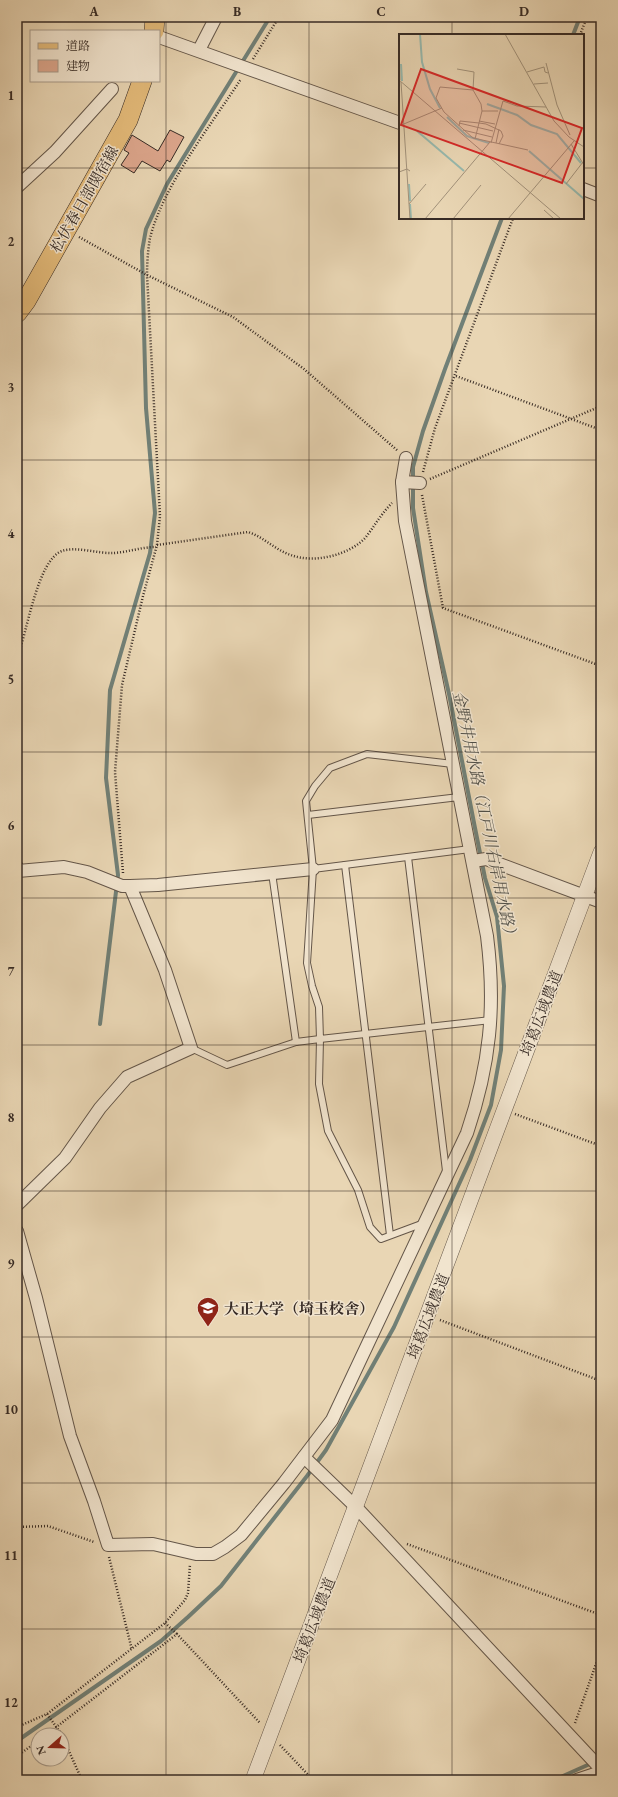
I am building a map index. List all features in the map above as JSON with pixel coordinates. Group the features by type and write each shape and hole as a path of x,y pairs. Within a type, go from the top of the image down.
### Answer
{"main road":[{"path":"154,30 155,17"},
{"name":"松伏春日部関宿線","path":"17,313 128,120 142,82"}],"street":[{"path":"199,50 216,17"},
{"path":"160,36 399,123"},
{"path":"17,187 55,152 112,89"},
{"path":"584,189 601,196"},
{"path":"17,1231 36,1298 70,1436 94,1501 108,1545 153,1544 191,1553 213,1554 241,1535 332,1420 426,1222 466,1133 478,1098 490,1038 491,973 487,936 405,521 402,482 406,458"},
{"path":"402,482 420,483"},
{"name":"埼葛広域農道","path":"253,1780 601,852"},
{"path":"472,861 486,859 601,902"},
{"path":"17,867 18,871 64,867 88,872 121,885 313,869"},
{"path":"17,1205 65,1158 100,1108 127,1076 190,1048 165,970 121,885"},
{"path":"304,1457 356,1506 601,1769"},
{"path":"577,1780 601,1772"}],"lane":[{"path":"426,1222 381,1239 370,1227 358,1190 328,1131 319,1084 319,1007 312,986 307,963 313,869 306,801 315,786 330,768 367,754 453,764"},
{"path":"308,815 459,797"},
{"path":"313,869 470,849"},
{"path":"408,857 447,1177"},
{"path":"345,865 390,1235"},
{"path":"272,873 296,1042"},
{"path":"190,1048 227,1065 296,1042 491,1020"}],"path":[{"path":"121,885 115,772 122,686 131,641 157,546 160,516 147,275 150,239 156,221 174,183 242,66 279,17"},
{"path":"580,34 587,17"},
{"path":"513,219 456,376 435,428 420,483 443,608 601,666"},
{"path":"66,230 139,269 147,275 234,317 304,369 406,458"},
{"path":"456,376 601,430"},
{"path":"420,483 601,406"},
{"path":"17,658 41,578 56,555 65,550 114,553 248,532 292,556 303,558 333,555 356,545 365,537 382,513 395,500 402,496"},
{"path":"505,1110 601,1146"},
{"path":"428,1315 601,1381"},
{"path":"17,1527 48,1526 108,1545 132,1650"},
{"path":"391,1545 397,1540 601,1615"},
{"path":"17,1727 47,1714 132,1650 165,1623 185,1600 188,1593 191,1553"},
{"path":"165,1623 313,1780"},
{"path":"47,1714 56,1727 177,1634"},
{"path":"570,1736 601,1650"},
{"path":"17,1756 30,1747"},
{"path":"70,1753 82,1780"}],"building":[{"path":"170,130 184,137 170,162 167,160 160,171 142,161 134,173 121,165 129,153 124,150 132,135 158,151"}],"waterway":[{"path":"100,1024 118,875 106,778 110,690 150,553 155,513 146,408 142,251 146,229 167,184 270,17"},
{"name":"金野井用水路（江戸川右岸用水路）","path":"573,34 580,17"},
{"name":"金野井用水路（江戸川右岸用水路）","path":"17,1741 161,1641 188,1617 221,1586 307,1476 326,1450 394,1327 470,1160 491,1105 501,1050 504,986 497,917 485,878 449,694 426,592 413,508 413,467 423,431 445,369 502,219"},
{"path":"554,1780 601,1759"}],"place":[{"name":"大正大学（埼玉校舎）","path":"208,1328"}]}
